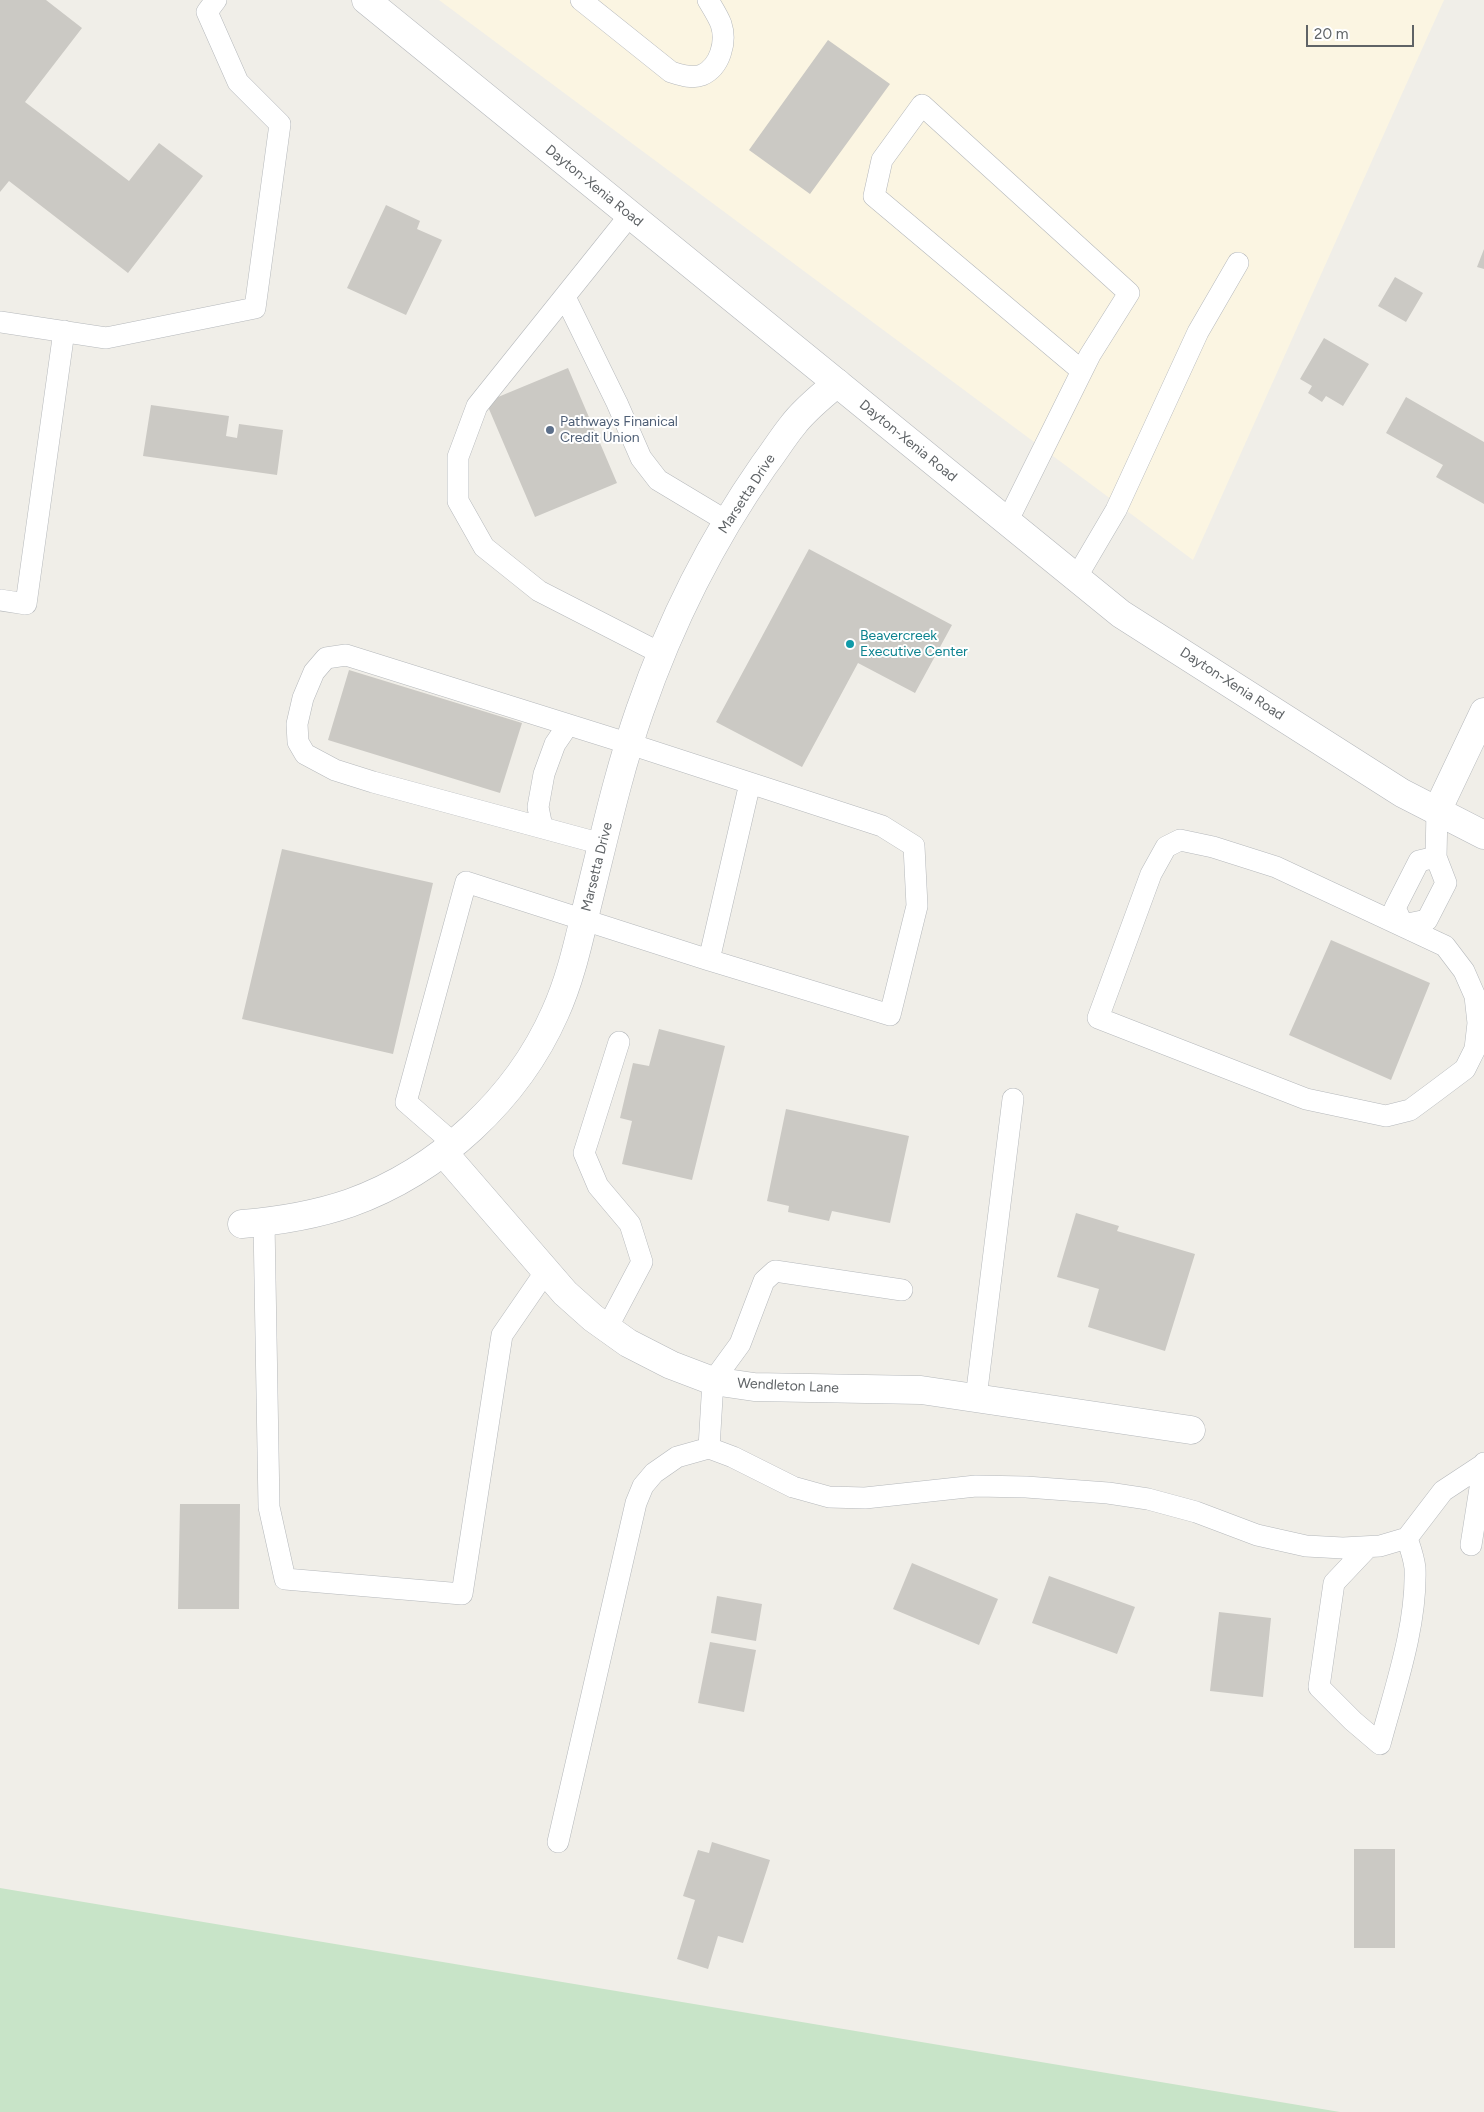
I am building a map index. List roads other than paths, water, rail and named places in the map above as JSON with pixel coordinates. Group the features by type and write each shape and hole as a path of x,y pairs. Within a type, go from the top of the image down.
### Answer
{"street":[{"name":"Dayton-Xenia Road","path":"366,0 1121,614 1402,793 1484,835"},
{"name":"Marsetta Drive","path":"253,1223 300,1216 352,1202 402,1179 448,1148 477,1124 506,1092 540,1042 564,990 630,744 640,711 677,615 697,574 744,495 794,424 837,383"},
{"path":"1437,811 1484,712"},
{"name":"Wendleton Lane","path":"448,1148 565,1293 628,1344 651,1356 713,1381 754,1387 921,1390 1191,1430"}],"lane":[{"path":"0,322 106,338 255,308 280,124 238,82 207,12 216,0"},
{"path":"581,0 671,72 687,77 702,75 715,66 722,48 721,25 708,0"},
{"path":"1007,522 1090,355 1128,293 922,105 882,160 874,196 1082,371"},
{"path":"630,215 477,406 458,458 458,501 484,547 539,591 662,654"},
{"path":"1076,578 1116,510 1198,332 1238,263"},
{"path":"565,297 617,403 641,458 658,480 728,522"},
{"path":"0,600 26,604 64,331"},
{"path":"448,1148 406,1102 466,882 709,960 890,1015 917,906 914,846 882,826 630,744 346,655 326,658 314,672 303,698 297,724 298,742 305,754 335,770 373,782 602,844"},
{"path":"542,827 538,807 544,774 555,744 568,725"},
{"path":"709,960 750,783"},
{"path":"1436,857 1419,862 1396,908 1403,925 1445,946 1464,971 1475,996 1478,1023 1475,1048 1465,1069 1410,1110 1386,1116 1306,1099 1098,1018 1151,874 1166,847 1180,840 1213,846 1276,866 1403,925 1427,920 1446,883 1436,857 1437,811"},
{"path":"607,1328 642,1262 630,1224 598,1186 584,1152 619,1042"},
{"path":"976,1398 1013,1099"},
{"path":"253,1223 270,1507 285,1579 462,1594 502,1335 546,1271"},
{"path":"709,1448 713,1381 740,1344 764,1281 775,1271 902,1290"},
{"path":"558,1842 636,1503 643,1486 654,1473 677,1457 709,1448 734,1457 793,1487 829,1497 865,1498 976,1486 1026,1487 1108,1493 1148,1499 1196,1512 1257,1535 1306,1546 1343,1548 1380,1546 1407,1538 1443,1491 1484,1463"},
{"path":"1472,1546 1484,1463"},
{"path":"1368,1547 1334,1582 1319,1687 1352,1721 1380,1744 1412,1614 1415,1565 1407,1538"}],"place":[{"name":"Pathways Finanical Credit Union","path":"550,430"},
{"name":"Beavercreek Executive Center","path":"850,644"}]}
